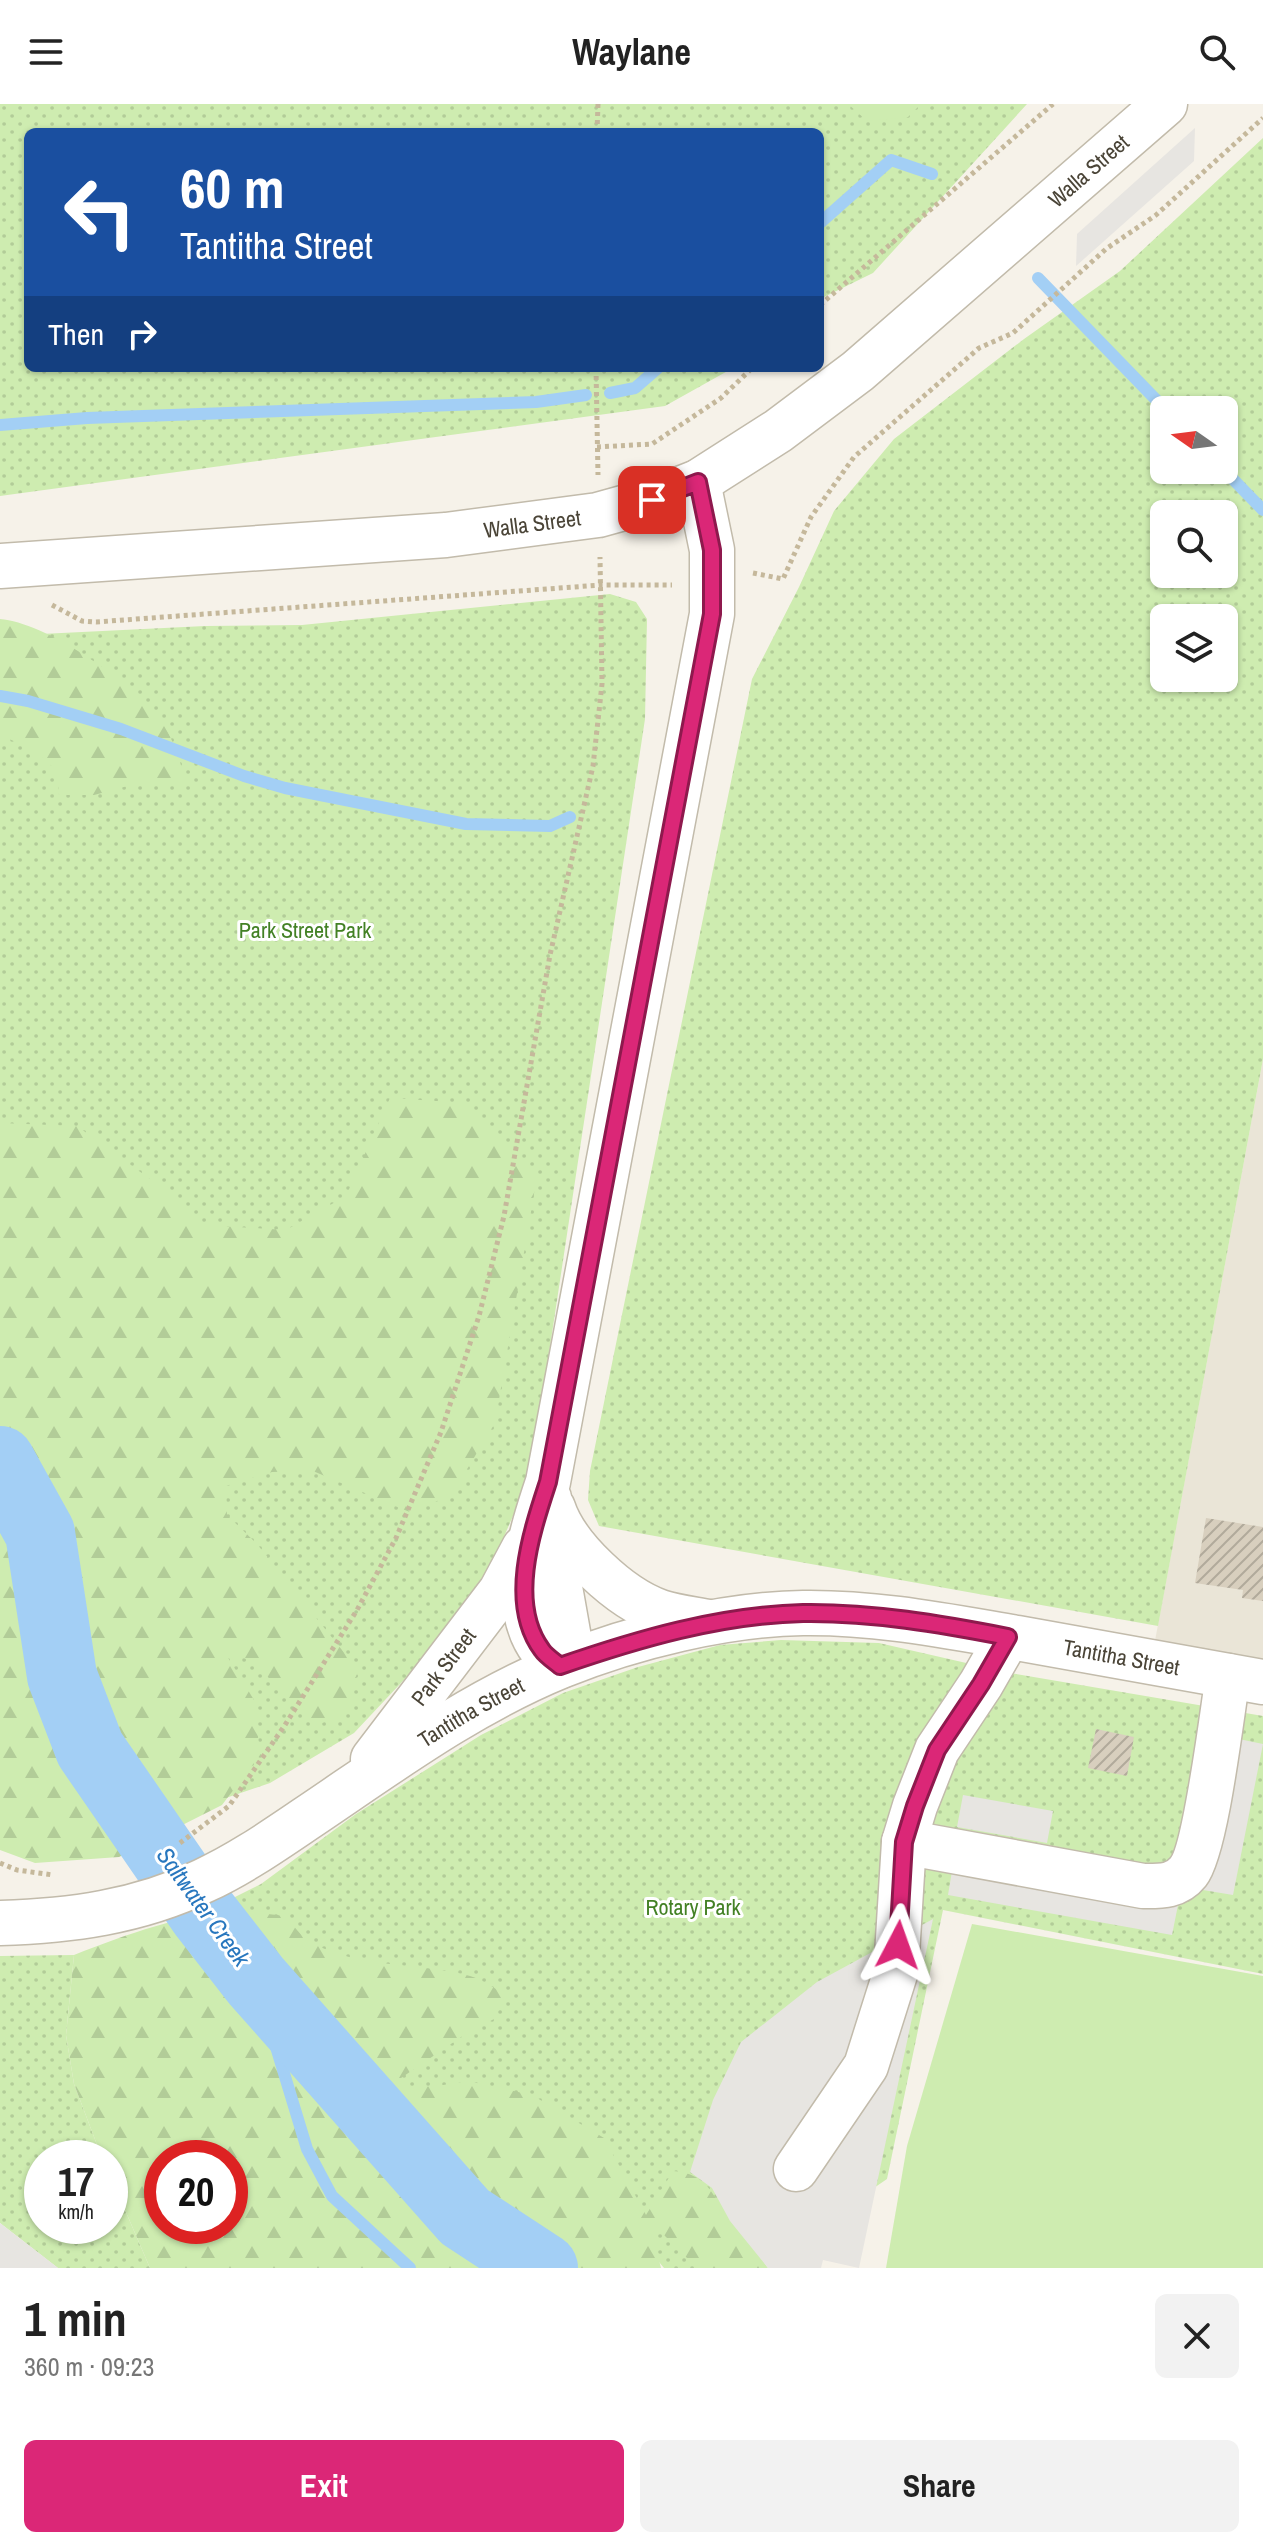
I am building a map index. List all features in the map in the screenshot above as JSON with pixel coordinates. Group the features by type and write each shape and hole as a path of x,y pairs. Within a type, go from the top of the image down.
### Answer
{"street":[{"name":"Walla Street","path":"0,566 446,535 598,515 652,500 698,482 778,431 858,371 1165,104"},
{"name":"Park Street","path":"350,1789 501,1591 529,1539 549,1490 712,614 712,550 698,482"},
{"name":"Park Street","path":"529,1539 525,1593 529,1618 542,1651 560,1666 569,1638 555,1559 549,1490"},
{"path":"549,1490 564,1531 619,1590 660,1612 712,1623"},
{"name":"Tantitha Street","path":"0,1923 83,1919 139,1904 201,1882 241,1861 449,1723 560,1666 610,1649 712,1623 803,1613 863,1615 934,1623 1245,1679"},
{"path":"796,2169 866,2066 896,1971 904,1842 915,1806 937,1750 1008,1637"},
{"path":"904,1842 1143,1886 1169,1886 1189,1871 1202,1836 1245,1679"}],"path":[{"path":"597,128 598,104"},
{"path":"824,302 1053,104"},
{"path":"48,603 82,621 96,622 601,585 659,586 749,573 783,579 811,517 854,457 979,348 1013,333 1106,249 1156,215 1263,118"},
{"path":"596,372 598,475"},
{"path":"597,447 652,444 721,398 748,372"},
{"path":"172,1849 229,1806 285,1725 357,1610 383,1562 441,1432 479,1316 504,1216 550,955 593,766 602,684 599,548"},
{"path":"0,1863 17,1870 58,1876"}],"shaded area":[{"path":"1195,128 1194,161 1076,266 1077,234"},
{"path":"1263,1059 1263,1676 1152,1657"},
{"path":"1234,1738 1263,1744 1233,1895 1203,1890"},
{"path":"963,1795 1053,1811 1047,1843 957,1827"},
{"path":"953,1865 1178,1905 1172,1935 948,1895"},
{"path":"933,1919 859,2268 823,2260 821,2268 768,2268 730,2221 712,2188 690,2172 713,2100 741,2042 817,1982"},
{"path":"0,2223 58,2268 0,2268"}],"green space":[{"path":"0,104 1027,104 873,273 824,297 824,128 24,128 24,372 726,372 665,406 0,496"},
{"path":"848,104 921,104 908,117 867,121"},
{"path":"1263,138 1263,1059 1158,1626 599,1526 588,1500 590,1471 752,679 834,511 894,439 1024,339 1120,271"},
{"name":"Park Street Park","path":"610,594 636,602 647,619 645,719 536,1439 522,1495 493,1562 432,1650 354,1733 270,1783 164,1819 0,1389 0,636 205,626 302,625"},
{"path":"0,619 39,630 62,641 127,686 157,715 167,730 186,783 135,784 94,795 59,795 57,771 34,750 0,735"},
{"path":"390,1098 467,1103 537,1176 495,1423 452,1494 412,1513 313,1471 272,1472 226,1486 227,1515 257,1544 358,1670 347,1713 314,1726 251,1659 227,1656 254,1700 260,1755 222,1805 119,1857 35,1863 0,1850 0,1123 77,1126 206,1225 286,1230 346,1196"},
{"name":"Rotary Park","path":"781,1640 879,1643 1010,1673 1263,1716 1263,1974 943,1910 887,2179 757,2268 664,2268 659,2262 465,2217 203,1913 261,1884 356,1814 481,1735 563,1693 638,1667 720,1645"},
{"path":"240,1911 286,1916 305,1938 331,1951 370,1961 470,1976 504,1993 496,2018 467,2033 401,2078 403,2087 468,2081 532,2095 604,2138 646,2215 673,2171 686,2173 703,2182 768,2268 697,2268 658,2229 655,2244 661,2268 150,2268 128,2217 128,2140 95,2140 74,2084 66,2035 74,1955 156,1926 197,1916"},
{"path":"972,1924 1263,1976 1263,2268 886,2268 907,2146"},
{"path":"74,1955 66,2035 74,2084 95,2140 24,2140 24,2242 0,2223 0,1956"},
{"path":"128,2217 150,2268 58,2268 27,2244 128,2244"}],"building":[{"path":"1206,1518 1263,1527 1263,1601 1242,1598 1243,1590 1195,1583"},
{"path":"1096,1729 1134,1737 1127,1776 1088,1768"}],"waterway":[{"path":"824,219 891,160 932,174"},
{"path":"1038,278 1152,396"},
{"path":"610,393 635,388 653,372"},
{"path":"0,425 87,418 536,402 586,395"},
{"path":"1238,484 1263,510"},
{"path":"0,696 28,701 121,729 244,776 285,788 466,824 550,826 570,817"},
{"name":"Saltwater Creek","path":"0,1461 40,1533 62,1676 90,1749 203,1913 256,1981 465,2217 543,2268"},
{"path":"256,1981 307,2149 332,2196 410,2268"}],"route":[{"path":"652,500 698,482 712,550 712,614 548,1482 529,1539 525,1593 529,1618 542,1651 560,1666 610,1649 712,1623 803,1613 863,1615 934,1623 1008,1637 937,1750 915,1806 904,1842 898,1945"}]}
